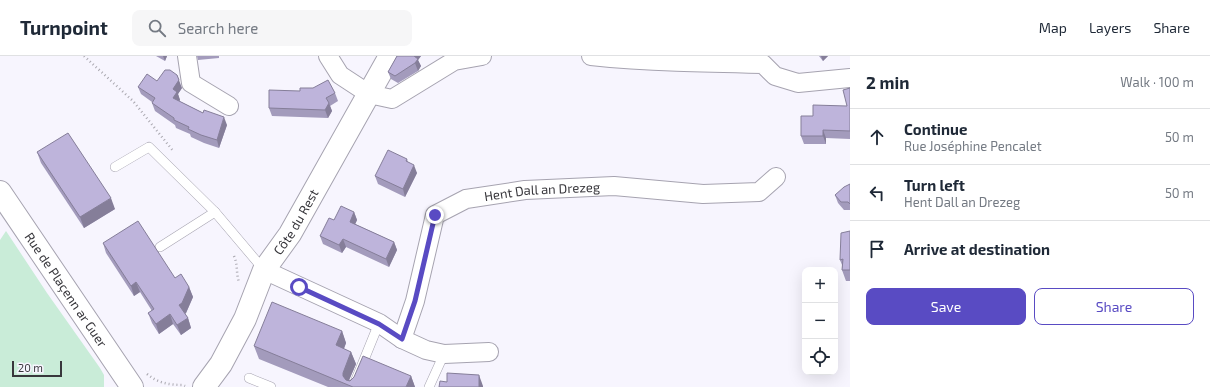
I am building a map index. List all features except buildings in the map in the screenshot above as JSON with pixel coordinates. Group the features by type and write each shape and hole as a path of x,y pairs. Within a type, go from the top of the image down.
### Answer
{"street":[{"path":"187,56 191,83 228,106"},
{"path":"328,56 340,75 369,94 392,98 454,61 482,56"},
{"name":"Côte du Rest","path":"204,387 221,364 245,319 264,270 290,234 390,56"},
{"path":"591,56 640,61 761,60 775,76 798,83 850,78"},
{"name":"Hent Dall an Drezeg","path":"402,339 415,301 435,215 466,199 525,190 614,186 703,194 759,192 776,177"},
{"name":"Rue de Plaçenn ar Guer","path":"0,192 132,387"},
{"path":"264,270 379,324 402,339 426,350 444,354 489,352"}],"lane":[{"path":"115,167 149,147 215,212 264,270"},
{"path":"160,247 215,212"},
{"path":"353,387 379,324"},
{"path":"429,387 444,354"},
{"path":"249,378 271,387"}],"green space":[{"path":"6,231 47,293 100,368 104,375 104,387 0,387 0,240"}],"route":[{"path":"299,287 379,324 402,339 415,301 435,215"}]}
